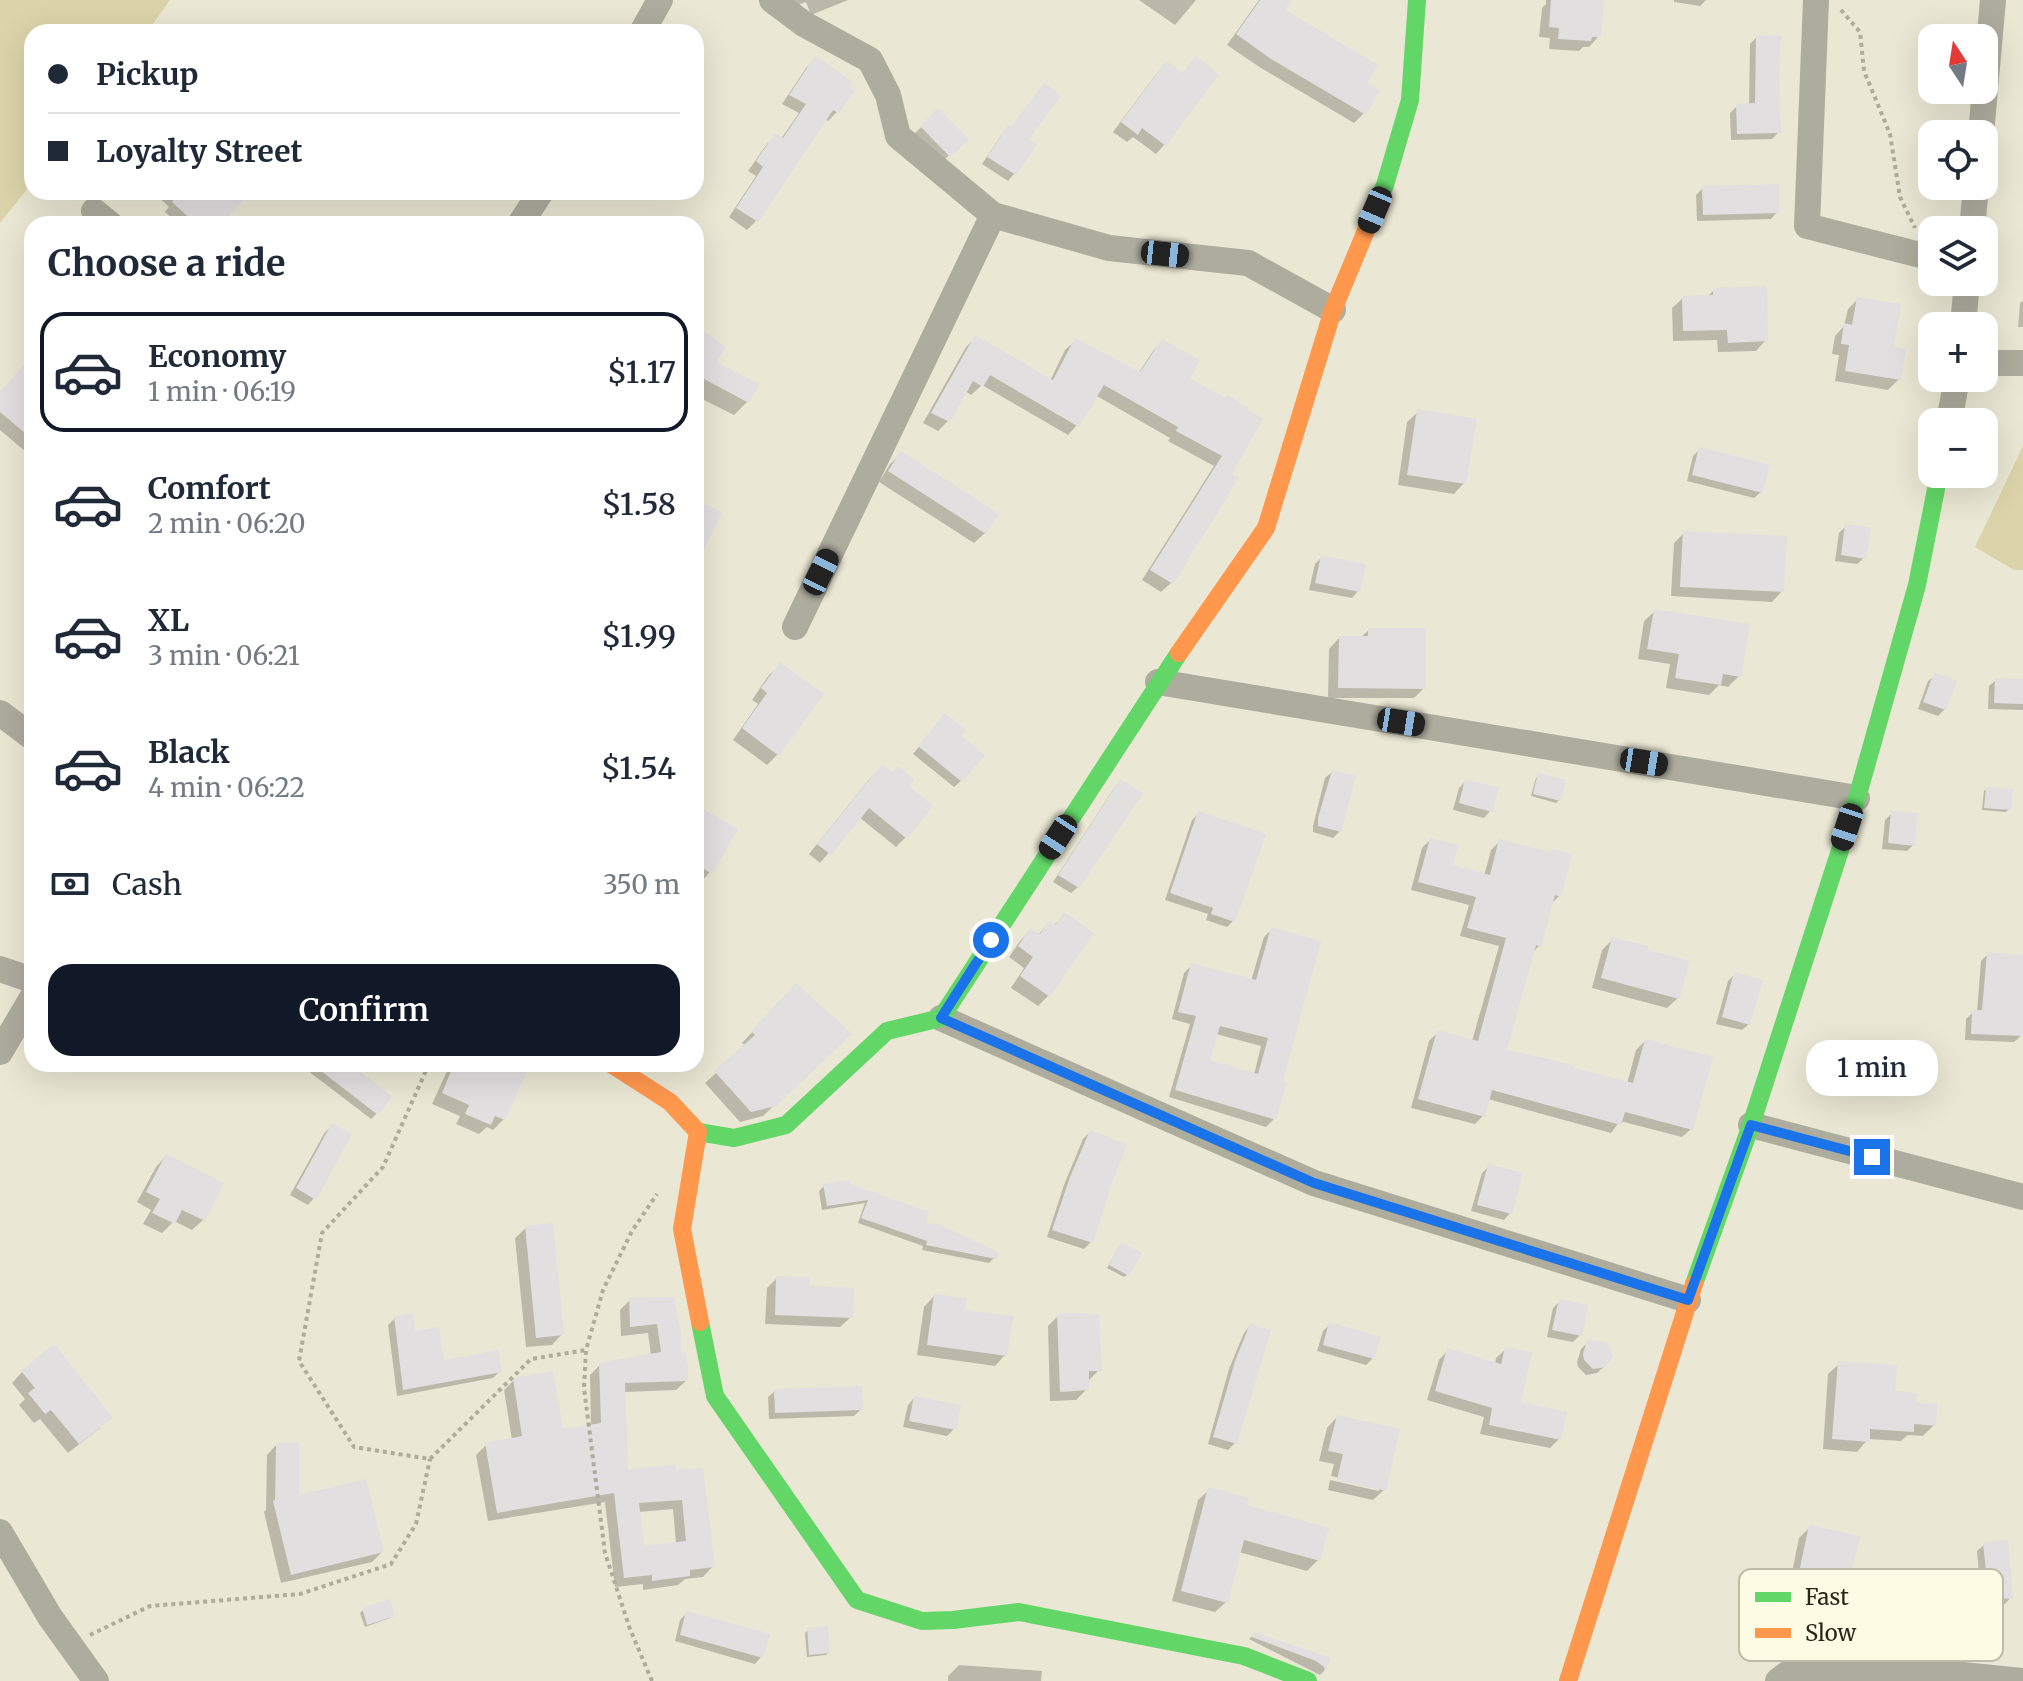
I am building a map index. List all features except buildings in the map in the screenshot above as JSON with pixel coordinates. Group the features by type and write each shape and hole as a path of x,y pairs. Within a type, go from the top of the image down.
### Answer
{"street":[{"path":"646,24 660,0"},
{"path":"772,0 804,24 870,60 888,95 898,136 993,215 1109,248 1248,263 1333,310"},
{"path":"941,1018 1158,682 1266,528 1333,310 1385,185 1410,100 1417,0"},
{"path":"1816,0 1807,226 1918,254"},
{"path":"1982,120 1993,0"},
{"path":"795,627 993,215"},
{"path":"1998,363 2023,363"},
{"path":"1568,1681 1688,1300 1751,1125 1857,798 1917,585 1936,488"},
{"path":"1158,682 1857,798"},
{"path":"0,713 24,731"},
{"path":"0,969 24,977"},
{"path":"0,1052 24,1012"},
{"path":"623,1072 670,1102 698,1132 734,1138 786,1125 887,1031 941,1018 1314,1183 1688,1300"},
{"path":"1751,1125 2023,1197"},
{"path":"698,1132 682,1229 715,1396 857,1600 922,1621 1019,1612 1244,1656 1308,1681"},
{"path":"0,1532 50,1617 96,1681"},
{"path":"1778,1681 1795,1668 1914,1670 2023,1681"}],"path":[{"path":"1833,0 1860,32 1864,71 1890,134 1900,197 1918,233"},
{"path":"425,1072 383,1167 322,1233 299,1361 354,1447 430,1459"},
{"path":"652,1681 630,1629 605,1553 584,1388 586,1350 603,1290 632,1231 661,1187"},
{"path":"70,1644 150,1606 300,1594 391,1564 416,1524 430,1459 531,1359 586,1350"}],"shaded area":[{"path":"0,0 170,0 153,24 24,24 24,193 0,223"},
{"path":"2023,446 2023,570 2014,570 1975,547"}],"traffic: fast":[{"path":"1375,209 1410,100 1417,0"},
{"path":"1694,1284 1751,1125 1857,798 1917,585 1936,488"},
{"path":"698,1132 734,1138 786,1125 887,1031 941,1018 1179,653"},
{"path":"700,1322 715,1396 857,1600 922,1621 1019,1612 1244,1656 1308,1681"}],"traffic: slow":[{"path":"1179,653 1266,528 1333,310 1375,209"},
{"path":"623,1072 670,1102 698,1132 682,1229 700,1322"},
{"path":"1568,1681 1694,1284"}],"route":[{"path":"991,940 941,1018 1314,1183 1688,1300 1751,1125 1872,1157"}]}
